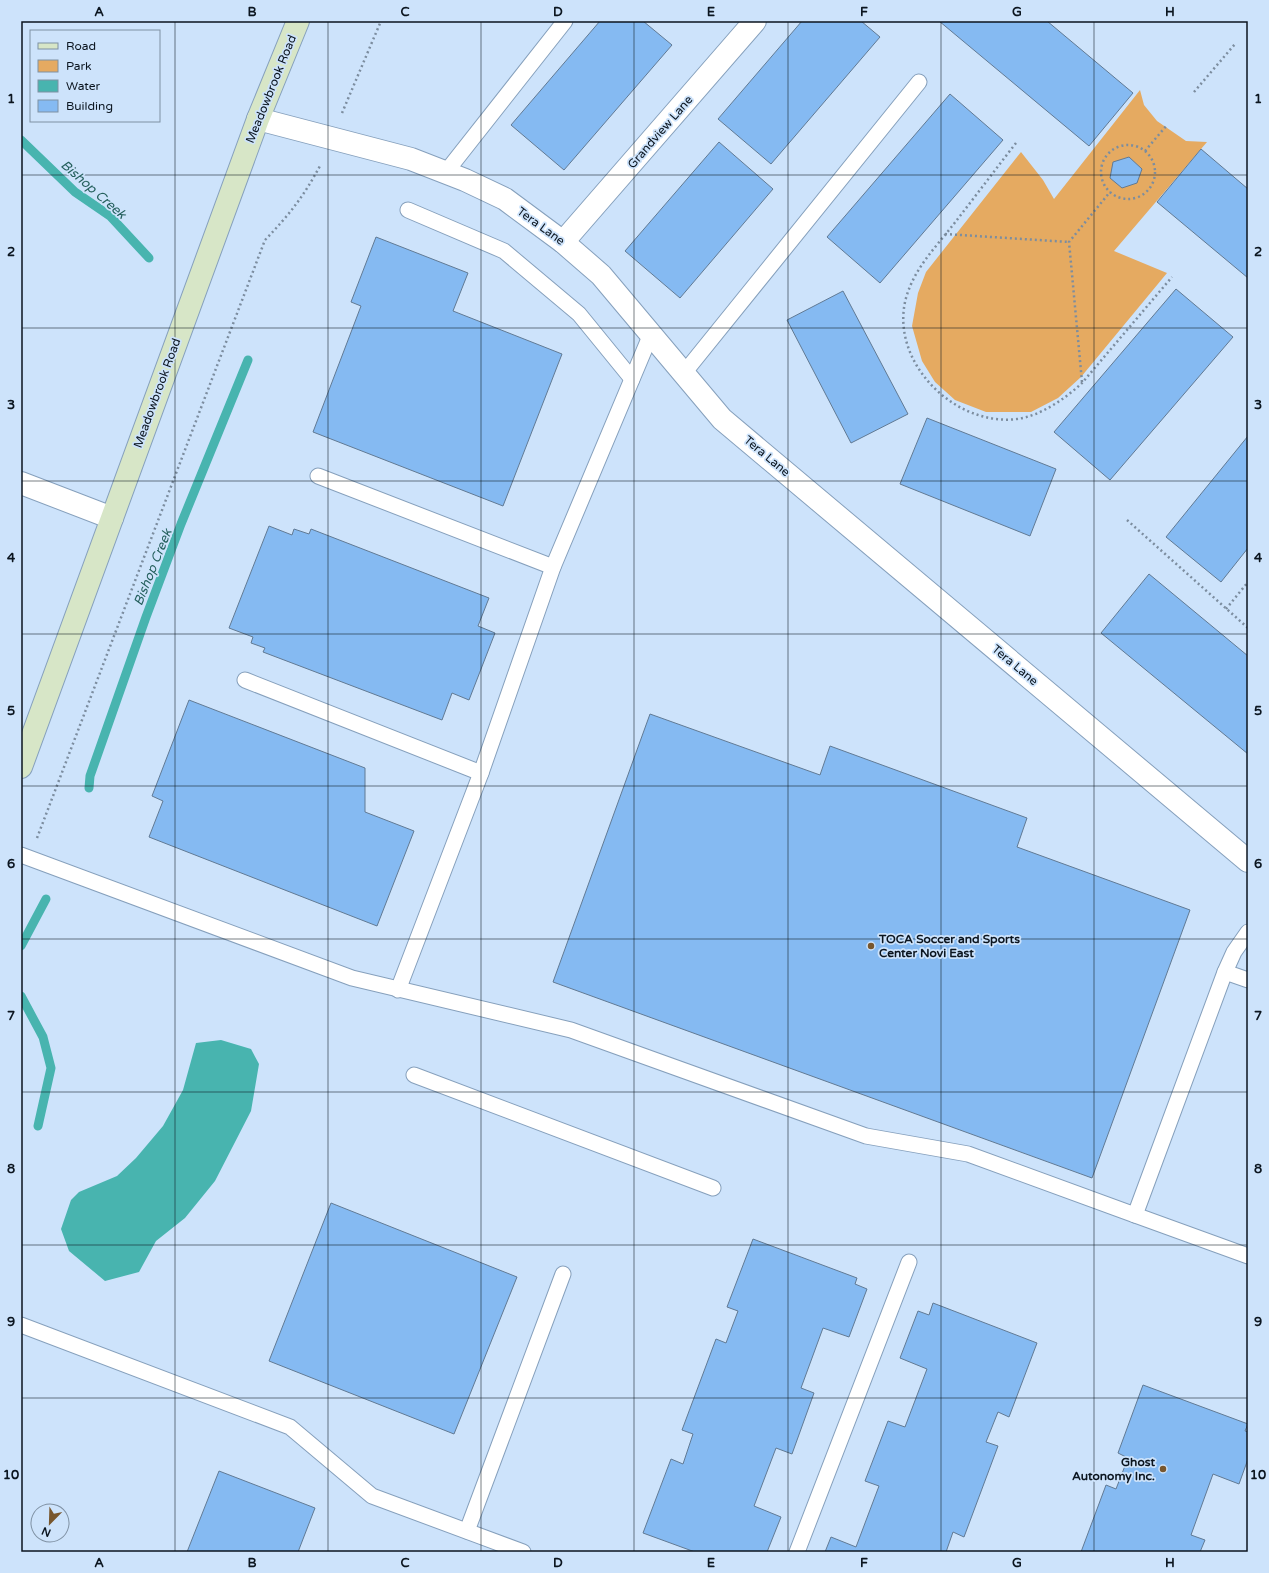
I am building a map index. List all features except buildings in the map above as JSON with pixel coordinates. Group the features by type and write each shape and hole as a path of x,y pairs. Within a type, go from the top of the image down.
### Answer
{"street":[{"name":"Meadowbrook Road","path":"21,767 258,119 298,21"},
{"name":"Grandview Lane","path":"564,242 755,21"},
{"name":"Tera Lane","path":"258,119 411,159 446,172 505,199 564,242 601,275 722,419 1248,861"},
{"path":"21,483 112,518"}],"lane":[{"path":"446,172 565,21"},
{"path":"684,373 919,82"},
{"path":"408,210 504,251 579,314 632,378"},
{"path":"398,990 481,773 552,568 651,334"},
{"path":"318,476 552,568"},
{"path":"245,680 481,773"},
{"path":"25,857 352,978 571,1030 866,1136 968,1154 1248,1256"},
{"path":"1135,1215 1225,972 1234,952 1248,932"},
{"path":"1225,972 1248,980"},
{"path":"414,1075 713,1188"},
{"path":"798,1552 909,1262"},
{"path":"467,1531 563,1274"},
{"path":"21,1325 290,1427 372,1496 523,1552"}],"path":[{"path":"25,857 265,240 292,212 306,192 324,158 381,21"},
{"path":"1194,92 1235,44"},
{"path":"1145,151 1167,125"},
{"path":"1016,143 916,272 906,299 904,321 906,344 919,368 937,392 957,406 988,419 1018,419 1045,409 1067,397 1082,383 1172,277"},
{"path":"1128,144 1137,146 1145,151 1151,157 1155,174 1148,190 1134,198 1125,199 1117,197 1110,192 1104,185 1100,176 1104,158 1118,146 1128,144"},
{"path":"1082,383 1069,242 1110,192"},
{"path":"945,234 1069,242"},
{"path":"1127,520 1248,628"},
{"path":"1226,609 1248,582"}],"green space":[{"path":"1140,90 1144,105 1157,121 1186,141 1207,142 1114,251 1167,273 1081,377 1058,398 1031,412 986,412 955,400 935,382 922,361 912,326 918,293 926,272 1021,152 1043,180 1054,199"}],"water":[{"path":"221,1040 251,1049 259,1064 251,1111 215,1181 185,1218 156,1241 139,1272 105,1281 69,1251 61,1229 71,1200 79,1192 117,1176 136,1158 163,1126 183,1090 196,1043"}],"waterway":[{"name":"Bishop Creek","path":"21,140 75,192 110,216 149,258"},
{"name":"Bishop Creek","path":"89,788 90,776 146,617 181,524 248,360"},
{"name":"Bishop Creek","path":"21,946 46,899"},
{"name":"Bishop Creek","path":"21,996 43,1037 51,1068 38,1126"}],"place":[{"name":"TOCA Soccer and Sports Center Novi East","path":"871,946"},
{"name":"Ghost Autonomy Inc.","path":"1163,1469"}]}
